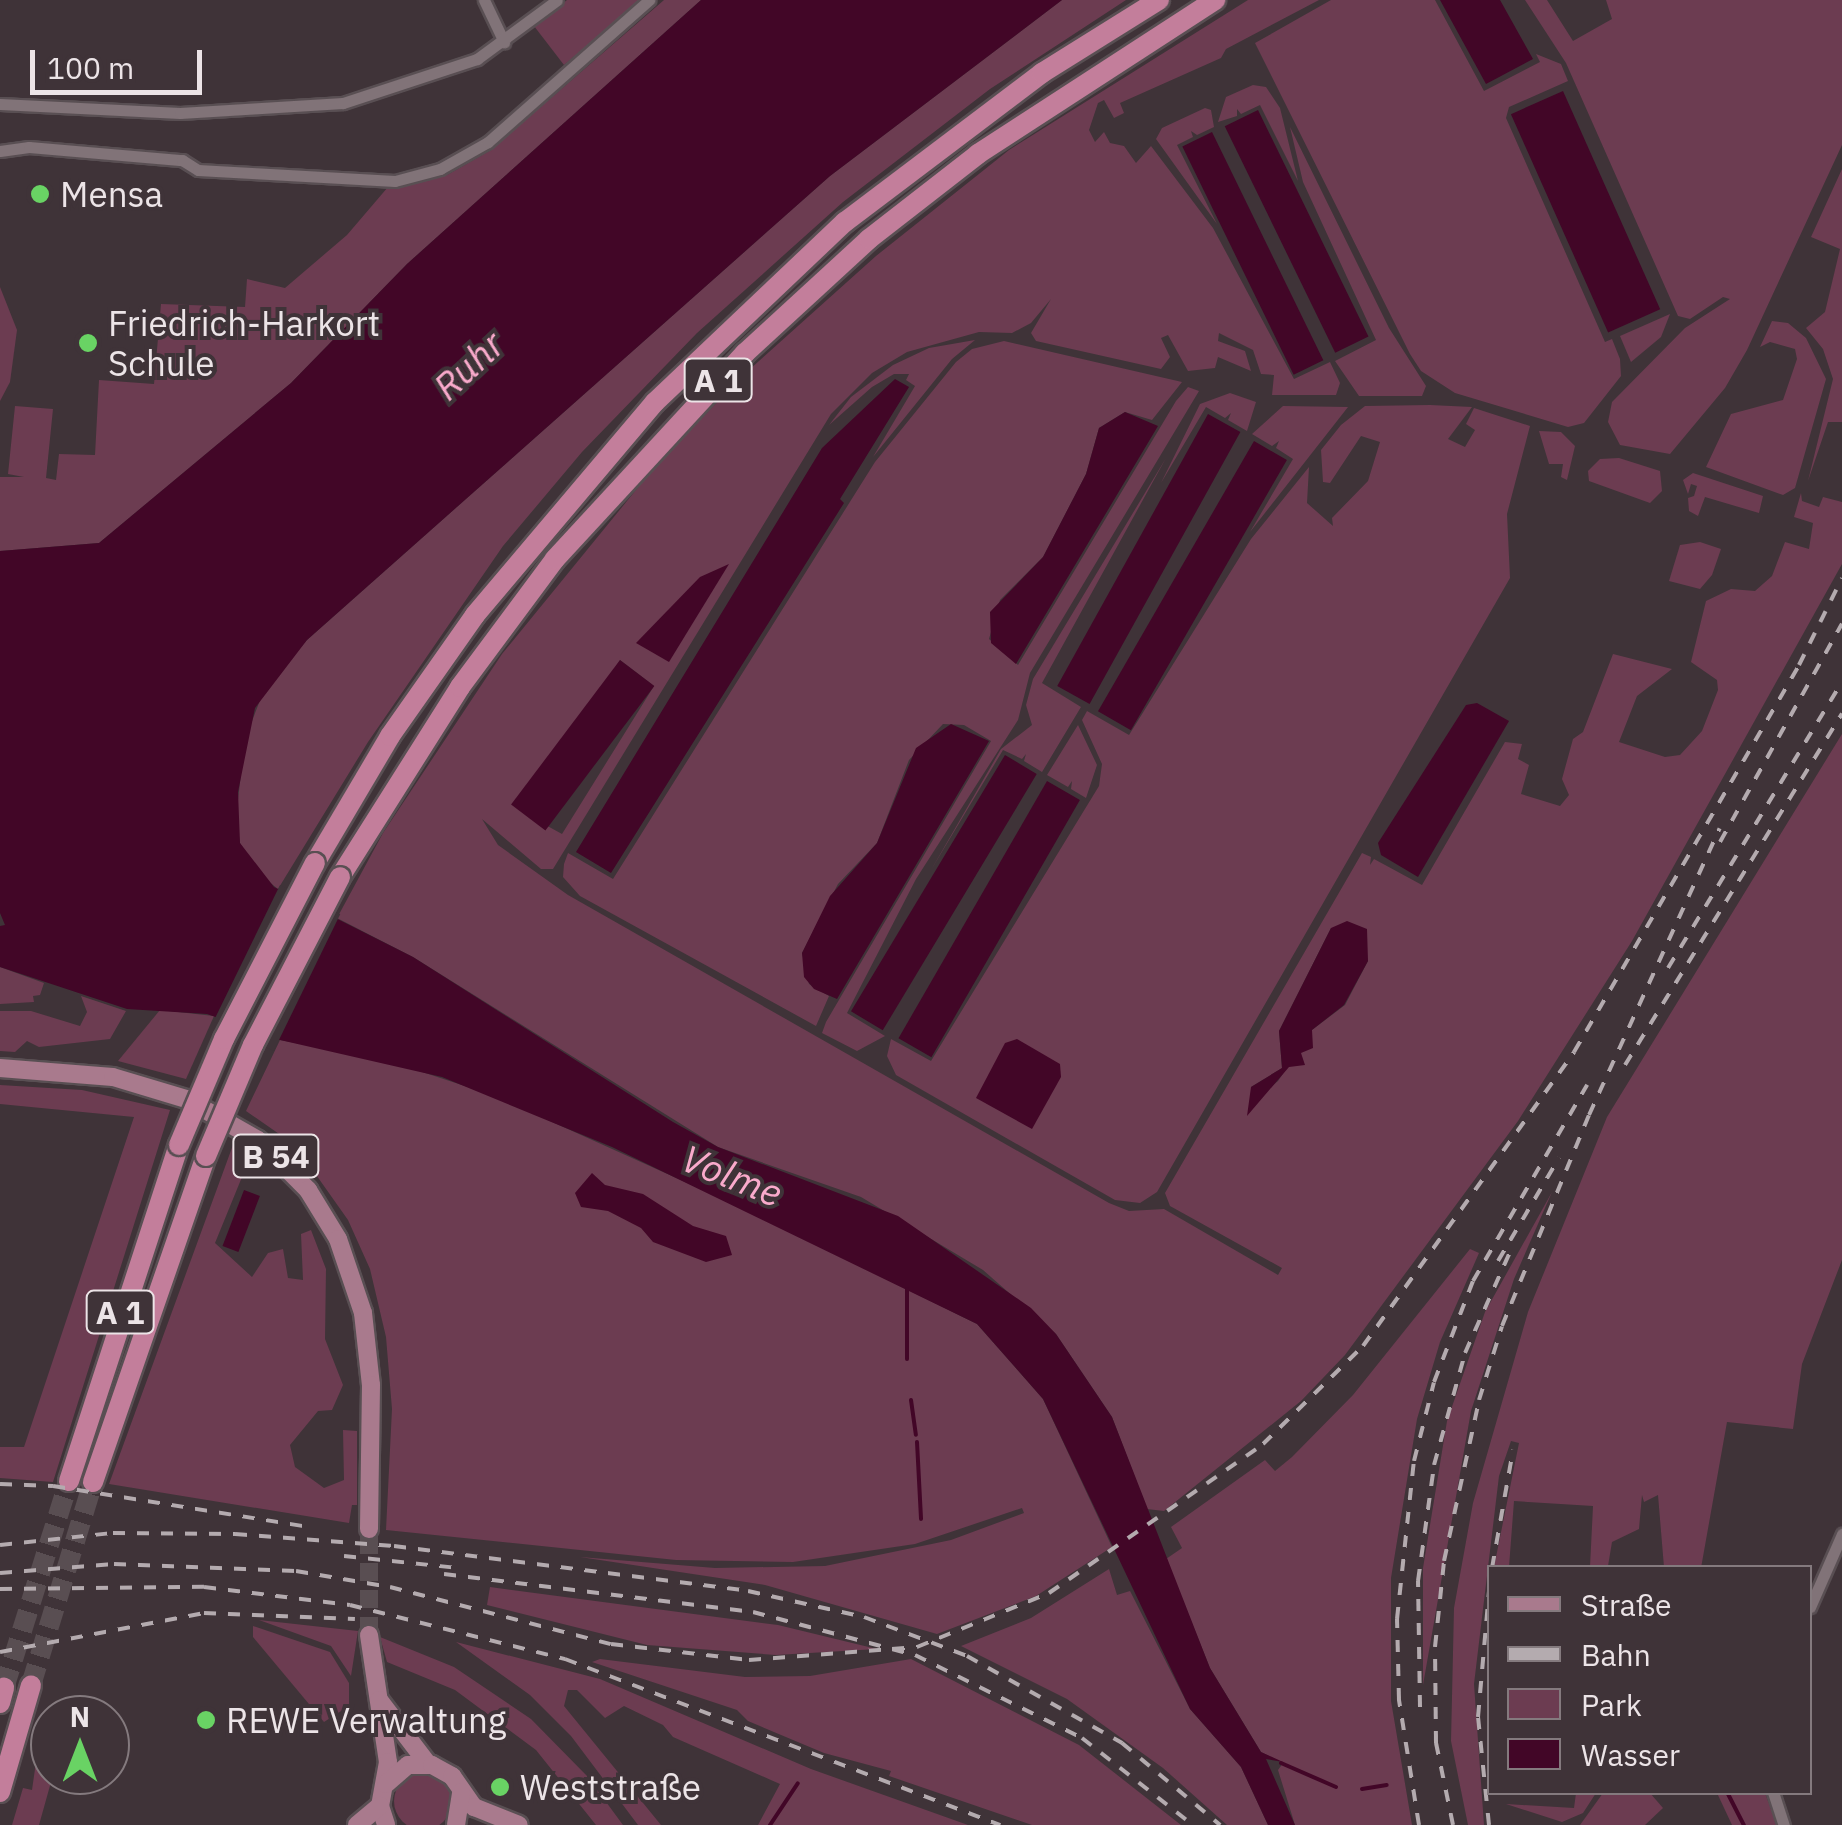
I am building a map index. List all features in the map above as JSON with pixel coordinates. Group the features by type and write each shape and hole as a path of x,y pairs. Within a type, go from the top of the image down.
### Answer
{"highway":[{"name":"A 1","path":"68,1481 179,1145 224,1039 314,863 390,736 474,615 655,402 759,298 885,190 1042,73 1158,0"},
{"name":"A 1","path":"93,1482 206,1156 253,1044 340,877 491,642 601,503 696,402 869,240 1060,96 1215,0"},
{"path":"0,1792 31,1686"}],"main road":[{"name":"B 54","path":"0,1068 114,1077 186,1098 258,1140 308,1190 338,1238 363,1313 371,1385 369,1529"},
{"path":"369,1635 386,1784 380,1806 386,1825"},
{"path":"379,1700 428,1764 449,1773 480,1811 518,1825"},
{"path":"386,1784 403,1768 428,1764"},
{"path":"456,1825 462,1792"},
{"path":"357,1825 380,1806"}],"street":[{"path":"484,0 504,42"},
{"path":"0,104 180,113 343,103 435,78 504,42 556,0"},
{"path":"0,152 29,146 182,160 198,170 395,181 440,168 488,142 649,0"},
{"path":"1812,1602 1842,1534"},
{"path":"1774,1795 1784,1825"}],"green space":[{"path":"567,0 641,0 564,65 534,26"},
{"path":"664,0 701,0 407,264 291,383 99,543 0,551 0,477 24,477 8,474 15,406 53,409 46,478 56,480 59,454 95,455 99,380 154,384 161,304 245,307 247,279 285,288 347,235 388,187 447,175 491,150"},
{"path":"1062,0 1126,0 990,89 843,202 697,333 582,452 503,546 368,742 278,889 257,872 240,843 236,817 245,739 264,690 307,640 830,176"},
{"path":"1248,0 1319,0 1226,49 1221,58 1120,103 1124,113 1114,118 1104,100 1098,103 1089,130 1095,142 1104,132 1110,143 1124,146 1136,163 1151,146 1213,228 1294,379 1330,362 1340,383 1336,395 1272,395 1274,375 1261,374 1253,350 1219,333 1218,341 1245,351 1251,371 1218,357 1215,368 1188,371 1168,335 1161,338 1170,357 1161,369 1036,341 1031,333 1051,299 1031,323 1012,333 979,332 907,352 872,373 831,414 553,869 541,869 482,819 498,845 568,895 1109,1203 1129,1211 1164,1209 1278,1275 1282,1268 1170,1206 1165,1193 1362,853 1371,857 1370,865 1374,859 1422,885 1505,742 1522,744 1518,759 1529,765 1521,794 1560,806 1569,795 1562,779 1573,739 1583,732 1613,654 1672,669 1637,696 1619,742 1665,757 1680,755 1702,731 1718,690 1717,680 1691,662 1706,601 1731,589 1755,591 1772,576 1785,542 1809,549 1813,523 1794,517 1801,493 1802,501 1819,507 1823,497 1842,502 1842,564 1632,941 1518,1121 1345,1355 1301,1401 1164,1511 1147,1509 1112,1417 1056,1334 983,1270 861,1197 718,1147 413,957 337,918 383,833 502,654 649,474 740,378 876,256 1009,150","holes":["620,660 654,686 562,834 522,812","1331,928 1368,961 1345,1005 1312,1030 1278,1081 1254,1101 1251,1087 1282,1068 1279,1031"]},
{"path":"1331,0 1435,0 1484,91 1540,62 1536,54 1561,64 1568,81 1509,107 1506,118 1605,342 1612,339 1620,359 1621,376 1584,423 1568,427 1455,393 1421,371 1410,354 1255,43"},
{"path":"1525,0 1547,0 1573,41 1612,19 1606,0 1842,0 1842,145 1747,350 1725,388 1670,454 1620,445 1608,422 1612,402 1685,328 1730,299 1723,297 1690,319 1678,316 1566,63"},
{"path":"1253,85 1266,87 1280,108 1298,181 1260,105 1241,114 1237,109 1237,116 1218,122 1226,97"},
{"path":"1205,108 1211,110 1214,127 1197,135 1191,131 1193,137 1177,145 1217,224 1156,139 1162,128"},
{"path":"1290,127 1389,328 1426,386 1422,396 1359,396 1335,361 1376,340 1303,182"},
{"path":"1842,169 1842,422 1828,422 1808,481 1833,379 1823,349 1806,328 1825,312 1840,249 1811,237"},
{"path":"0,287 17,330 10,382 0,401"},
{"path":"1670,314 1661,337 1631,362 1620,336"},
{"path":"1772,321 1788,323 1806,338 1826,379 1795,488 1783,495 1706,467 1731,414 1783,400 1797,359 1795,349 1770,342 1760,347"},
{"path":"975,340 952,359 873,457 915,386 906,380 909,374 894,374 872,387 829,425 851,397 893,365 929,348"},
{"path":"1004,341 1182,382 1152,420 1125,412 1099,428 1086,474 1043,557 1000,600 989,639 1018,665 1176,401 1188,387 1199,391 1030,673 1018,720 916,879 847,1013 885,1036 857,1051 822,1033 826,1022 991,741 964,725 943,724 909,760 877,843 838,884 802,953 809,984 829,996 816,1026 580,896 563,877 564,864 568,853 613,879 875,462 956,362 972,349"},
{"path":"1230,393 1256,402 1247,431 1228,420 1231,413 1225,418 1206,407 1161,483 1200,404"},
{"path":"1283,406 1348,407 1250,532 1293,459 1276,448 1279,441 1272,446 1252,434"},
{"path":"1365,406 1472,407 1448,439 1465,447 1475,430 1466,424 1474,408 1530,426 1507,514 1510,578 1157,1192 1140,1203 1115,1200 896,1075 887,1056 891,1039 931,1061 1099,786 1102,764 1082,720 1087,711 1129,735 1251,539 1309,467 1307,503 1333,526 1332,518 1368,481 1380,442 1361,436 1330,483 1323,482 1321,450 1341,425"},
{"path":"1539,431 1561,432 1575,446 1567,480 1561,477 1563,464 1549,464"},
{"path":"1166,458 1042,683 1081,707 1042,772 1024,761 1026,754 1022,759 1003,750 931,870 1001,749 1032,725 1026,705 1033,679"},
{"path":"1619,458 1660,471 1662,491 1650,503 1589,481 1588,471 1600,459"},
{"path":"1693,473 1763,496 1759,513 1705,497 1698,516 1689,511 1688,498 1694,496 1697,486 1691,484 1688,494 1683,480"},
{"path":"1700,542 1721,549 1712,575 1700,589 1669,581 1680,545"},
{"path":"1078,725 1097,765 1086,798 1071,789 1072,781 1068,787 1047,775"},
{"path":"1842,734 1842,1260 1802,1364 1793,1429 1727,1422 1702,1565 1664,1565 1658,1495 1644,1502 1642,1495 1639,1529 1612,1542 1608,1565 1590,1565 1593,1506 1514,1501 1509,1565 1494,1565 1519,1443 1511,1441 1499,1476 1474,1684 1484,1825 1468,1825 1451,1741 1454,1608 1473,1503 1528,1312 1607,1117"},
{"path":"0,967 44,983 40,995 33,996 34,1002 0,1004"},
{"path":"81,996 126,1011 110,1039 39,1047 27,1041 15,1052 0,1051 0,1011 31,1011 80,1026 87,1012"},
{"path":"160,1010 214,1016 186,1079 118,1061"},
{"path":"280,1040 389,1061 495,1096 745,1209 977,1324 1043,1399 1112,1547 1036,1596 937,1634 765,1585 580,1557 715,1568 825,1566 951,1540 1024,1513 1022,1508 915,1544 793,1562 676,1560 386,1530 392,1409 386,1337 370,1269 348,1220 295,1145 246,1111"},
{"path":"0,1085 82,1090 170,1110 53,1482 0,1478 0,1447 24,1447 134,1117 0,1104"},
{"path":"233,1145 268,1177 242,1177 215,1243 252,1277 268,1253 283,1249 288,1278 303,1280 301,1234 311,1230 326,1269 325,1339 343,1385 332,1410 318,1411 290,1445 295,1467 324,1488 344,1480 343,1430 357,1431 357,1505 352,1505 349,1523 109,1484"},
{"path":"1552,1192 1514,1279 1471,1411 1423,1685 1423,1568 1447,1421 1485,1312"},
{"path":"1470,1249 1479,1253 1440,1342 1417,1419 1391,1578 1391,1701 1412,1825 1295,1825 1278,1770 1283,1763 1261,1752 1210,1668 1166,1559 1182,1548 1171,1527 1265,1460 1275,1471 1292,1457 1353,1395"},
{"path":"1109,1569 1117,1595 1130,1591 1190,1709 1241,1767 1268,1825 1227,1825 1163,1768 1067,1699 961,1646 1031,1618"},
{"path":"490,1587 778,1625 877,1649 776,1655 647,1645 487,1605"},
{"path":"259,1620 358,1631 351,1676 331,1646"},
{"path":"253,1626 330,1652 349,1683 349,1706 324,1722 253,1637"},
{"path":"380,1637 454,1667 531,1719 587,1776 623,1825 596,1825 536,1750 455,1690 387,1662"},
{"path":"456,1642 600,1679 811,1769 968,1825 758,1825 780,1784 673,1737 663,1725 624,1706 605,1718 577,1690 568,1690 564,1706 661,1825 638,1825 571,1736 530,1695"},
{"path":"600,1659 745,1677 810,1676 911,1659 1079,1745 1181,1825 1032,1825 889,1776 891,1771 824,1753 748,1721 737,1710 592,1662"},
{"path":"412,1774 434,1774 450,1790 450,1812 437,1826 409,1826 396,1812 396,1790"},
{"path":"23,1788 30,1790 30,1795 47,1795 39,1825 12,1825"},
{"path":"1576,1795 1595,1795 1583,1813 1562,1822 1506,1804 1574,1808"},
{"path":"1602,1795 1652,1795 1663,1808 1645,1825 1580,1825"},
{"path":"1718,1795 1766,1795 1777,1825 1732,1825"}],"water":[{"path":"701,0 1062,0 830,176 307,640 255,708 238,792 240,843 274,887 413,957 673,1122 718,1147 898,1216 1031,1308 1056,1334 1112,1417 1210,1668 1261,1752 1283,1762 1266,1759 1295,1825 1268,1825 1241,1767 1190,1709 1043,1399 977,1324 612,1147 442,1077 280,1040 207,1014 127,1009 0,967 0,926 5,925 0,913 0,551 99,543 291,383 407,264"},
{"path":"1440,0 1500,0 1533,59 1486,84"},
{"path":"1563,91 1660,309 1608,333 1511,114"},
{"path":"1258,110 1368,336 1335,353 1225,126"},
{"path":"1212,132 1323,360 1294,375 1182,146"},
{"path":"895,379 909,387 840,499 844,503 611,873 576,852 822,448"},
{"path":"1125,412 1158,426 1016,664 991,643 990,612 1043,557 1086,474 1099,428"},
{"path":"1208,414 1240,432 1090,704 1057,686"},
{"path":"1254,441 1287,460 1131,730 1098,711"},
{"path":"729,564 669,662 636,643 700,577"},
{"path":"620,660 654,686 545,830 511,805"},
{"path":"1477,703 1509,721 1418,877 1381,855 1378,843 1466,705"},
{"path":"951,724 989,741 837,999 814,989 804,977 802,953 830,896 877,843 916,748"},
{"path":"1005,755 1037,774 883,1030 851,1011"},
{"path":"1047,781 1080,800 931,1057 899,1038"},
{"path":"1347,921 1367,929 1368,961 1344,1005 1312,1030 1313,1048 1301,1053 1305,1065 1289,1067 1247,1116 1251,1087 1282,1068 1279,1031 1331,928"},
{"path":"1017,1039 1060,1064 1061,1077 1032,1129 976,1098 1005,1043"},
{"path":"592,1173 605,1185 643,1194 693,1226 726,1236 732,1255 706,1262 653,1242 641,1228 608,1211 581,1207 575,1193"},
{"path":"244,1190 260,1196 238,1252 222,1246"}],"pier":[{"path":"280,885 340,914 274,1051 213,1022"}],"waterway":[{"path":"907,1289 907,1359"},
{"path":"911,1400 916,1435"},
{"path":"917,1442 921,1519"},
{"path":"1281,1763 1336,1787"},
{"path":"770,1825 798,1783"},
{"path":"1362,1789 1387,1785"},
{"path":"1729,1795 1744,1825"}],"tunnel":[{"path":"4,1688 69,1481"},
{"path":"31,1685 93,1482"},
{"path":"369,1529 369,1635"}],"railway":[{"path":"0,1573 114,1564 296,1571 390,1587 611,1644 749,1660 917,1647 1049,1593 1263,1444 1363,1346 1574,1052 1799,665 1842,578"},
{"path":"1720,842 1842,624"},
{"path":"1668,968 1842,682"},
{"path":"1625,1065 1842,714"},
{"path":"1453,1825 1436,1743 1435,1647 1444,1561 1479,1400 1502,1326 1589,1115 1720,828"},
{"path":"1419,1825 1399,1700 1397,1619 1414,1461 1434,1382 1473,1281 1587,1085"},
{"path":"1498,1261 1559,1158"},
{"path":"1420,1707 1418,1581 1434,1465 1465,1353 1510,1252"},
{"path":"1493,1565 1513,1450"},
{"path":"0,1484 53,1486 310,1527"},
{"path":"0,1545 113,1533 235,1534 394,1546 748,1591 864,1617 967,1656 1122,1743 1220,1825"},
{"path":"344,1556 459,1568"},
{"path":"444,1574 753,1612 915,1655 1082,1738 1193,1825"},
{"path":"0,1589 204,1587 350,1605 565,1659 1000,1825"},
{"path":"0,1652 204,1613 355,1619"},
{"path":"1487,1615 1478,1717 1489,1825"}],"place":[{"name":"Mensa","path":"40,194"},
{"name":"Friedrich-Harkort Schule","path":"88,343"},
{"name":"REWE Verwaltung","path":"206,1720"},
{"name":"Weststraße","path":"500,1787"}],"water label":[{"name":"Ruhr","path":"468,365"},
{"name":"Volme","path":"732,1175"}]}
